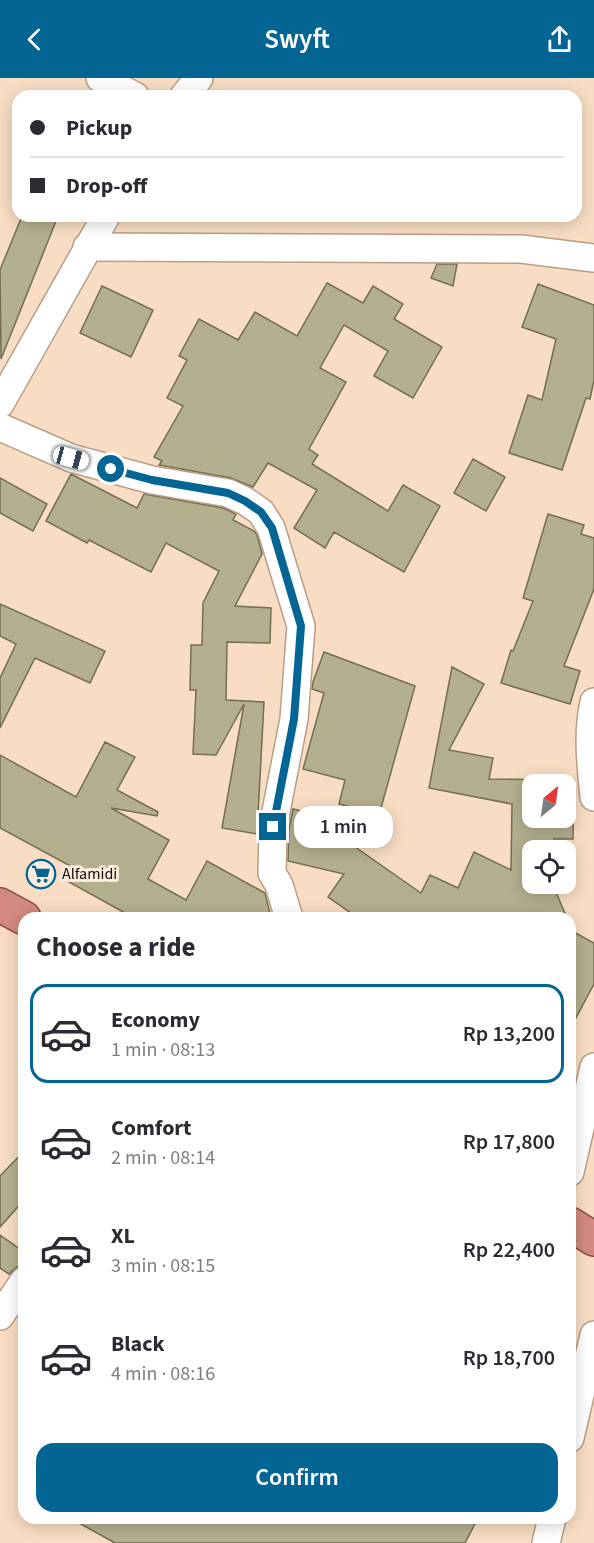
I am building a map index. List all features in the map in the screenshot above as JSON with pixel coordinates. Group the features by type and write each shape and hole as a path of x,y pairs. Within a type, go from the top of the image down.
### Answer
{"highway":[{"path":"0,905 18,915"},
{"path":"576,1228 594,1239"}],"street":[{"path":"100,78 123,90"},
{"path":"189,90 199,78"},
{"path":"0,404 102,222"},
{"path":"87,247 521,249 594,258"},
{"path":"0,427 71,458 152,480 228,493 261,512 272,528 301,626 294,719 273,827 272,873 279,885 287,912"},
{"path":"594,702 591,715 594,797"},
{"path":"576,1146 594,1067"},
{"path":"0,1316 18,1290"},
{"path":"576,1412 594,1335"},
{"path":"546,1543 551,1524"}],"building":[{"path":"20,222 56,222 1,359 0,270"},
{"path":"437,264 457,264 453,286 431,278"},
{"path":"327,283 363,303 373,286 403,304 394,319 442,347 413,398 374,376 388,351 344,325 320,368 346,382 309,449 318,455 312,464 388,511 403,485 440,506 404,572 334,532 325,548 294,528 317,490 268,463 253,487 231,478 159,465 162,461 154,457 183,406 167,398 187,360 179,356 199,319 238,340 255,312 297,336"},
{"path":"538,284 594,305 594,380 590,399 586,398 562,470 509,453 528,395 542,400 556,339 522,327"},
{"path":"102,286 153,310 131,357 80,333"},
{"path":"473,459 505,477 486,511 454,493"},
{"path":"71,474 137,508 144,494 223,508 236,514 233,520 254,531 257,535 262,554 235,606 271,608 270,643 227,642 226,700 264,702 257,834 222,828 244,704 216,755 193,754 196,690 190,690 191,645 202,645 203,603 219,571 166,543 151,572 89,540 87,543 46,521"},
{"path":"0,478 47,504 33,531 0,513"},
{"path":"548,514 584,525 581,534 594,538 594,589 564,666 580,671 570,704 501,683 511,650 513,651 533,601 523,598"},
{"path":"0,604 105,651 90,683 35,658 0,728 0,678 16,644 0,636"},
{"path":"324,652 415,686 379,815 339,804 345,780 303,769 324,693 312,689"},
{"path":"452,667 484,684 449,750 493,758 489,779 522,779 522,828 573,828 573,839 522,840 522,894 557,894 564,912 349,912 328,897 344,874 288,861 289,829 293,809 305,812 421,893 430,875 458,888 474,852 511,870 512,804 429,788"},
{"path":"105,742 135,757 117,790 158,812 157,816 111,808 169,840 148,879 186,900 207,861 265,893 270,912 123,912 69,882 76,869 0,828 0,755 76,797"},
{"path":"576,933 594,943 594,984 576,1018"},
{"path":"18,1157 18,1207 0,1227 0,1176"},
{"path":"0,1235 18,1248 18,1267 9,1274 0,1268"},
{"path":"81,1524 475,1524 465,1543 115,1543"}],"place":[{"name":"Alfamidi","path":"41,874"}],"route":[{"path":"111,469 152,480 228,493 261,512 272,528 280,562 301,626 294,719 273,827"}]}
